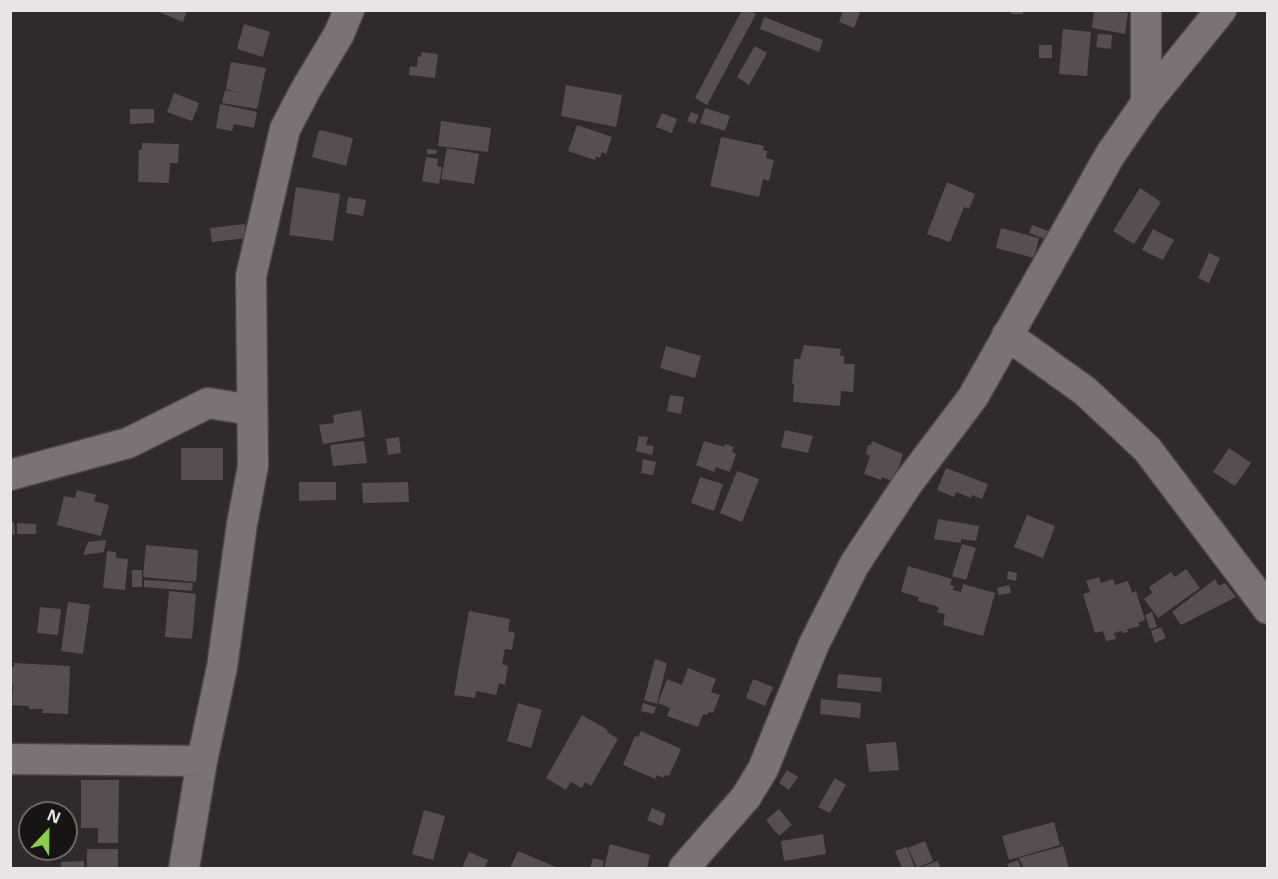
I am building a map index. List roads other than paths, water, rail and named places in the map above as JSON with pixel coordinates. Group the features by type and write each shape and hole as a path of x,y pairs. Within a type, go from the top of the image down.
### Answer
{"street":[{"path":"184,868 202,761 222,667 242,524 253,466 251,276 285,129 339,34 349,10"},
{"path":"1146,10 1146,103"},
{"path":"684,868 746,797 763,769 814,644 854,565 908,483 973,397 1110,155 1146,103 1221,10"},
{"path":"1007,335 1085,391 1147,449 1268,609"},
{"path":"10,475 128,443 208,403 252,410"},
{"path":"10,759 202,761"}]}
